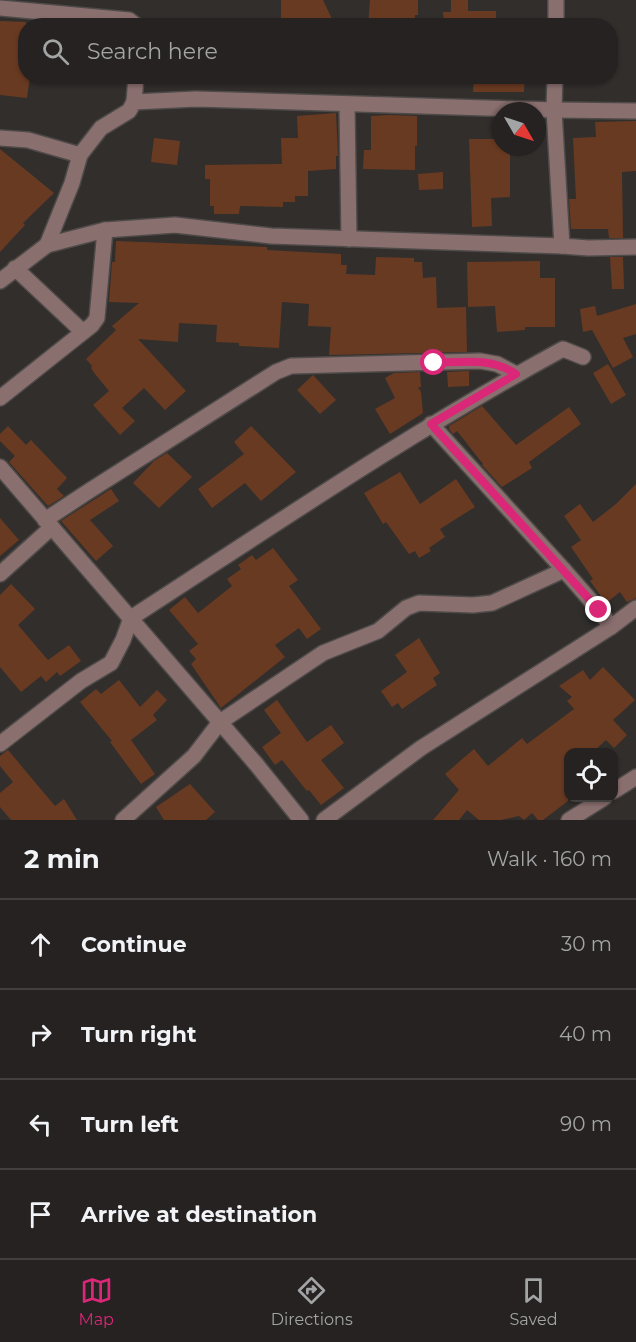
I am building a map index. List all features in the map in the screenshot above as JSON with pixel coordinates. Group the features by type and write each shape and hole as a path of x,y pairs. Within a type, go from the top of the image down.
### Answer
{"street":[{"path":"556,0 556,18"},
{"path":"0,8 108,18"},
{"path":"47,245 72,183 80,155 101,128 129,111 134,102 135,84"},
{"path":"555,84 554,110 562,246"},
{"path":"134,102 196,99 636,111"},
{"path":"347,104 349,239"},
{"path":"0,138 28,140 80,155"},
{"path":"0,282 47,245 105,230 175,225 272,236 588,248 636,247"},
{"path":"0,398 92,326 99,312 105,230"},
{"path":"15,268 83,332"},
{"path":"0,744 81,681 111,663 131,618 431,424 516,374 563,349 583,357"},
{"path":"0,573 49,524 89,490 266,378 291,366 480,361 497,364 516,374"},
{"path":"431,424 564,570 611,627"},
{"path":"0,467 220,722 301,820"},
{"path":"123,820 194,756 220,722 323,653 378,631 406,608 419,603 473,605 492,603 564,570"},
{"path":"324,820 421,748 611,627 636,608"},
{"path":"618,788 636,777"},
{"path":"568,820 597,802"}],"building":[{"path":"281,0 323,0 332,18 281,18"},
{"path":"370,0 418,0 418,15 415,15 415,18 369,18"},
{"path":"451,0 468,0 468,11 496,11 496,18 443,18 443,12 451,12"},
{"path":"0,21 18,22 18,84 29,84 27,98 0,95"},
{"path":"474,84 524,84 524,92 473,92"},
{"path":"336,113 338,156 336,156 336,169 308,171 308,196 295,196 295,202 283,202 283,207 240,206 239,214 214,214 214,206 210,206 210,179 205,179 205,165 282,164 281,138 298,138 297,116"},
{"path":"371,116 417,116 415,170 363,169 364,150 371,150"},
{"path":"636,121 636,171 622,172 623,238 609,238 608,229 571,229 569,199 576,199 573,138 596,137 595,122"},
{"path":"154,138 180,141 177,165 151,162"},
{"path":"469,139 492,139 492,156 510,156 510,197 491,198 492,226 472,227"},
{"path":"0,149 54,193 23,223 25,225 0,252"},
{"path":"443,172 443,189 419,190 418,174"},
{"path":"116,241 267,247 267,250 341,254 341,265 347,265 346,274 375,275 376,257 414,258 414,262 422,262 423,278 436,277 437,308 466,307 467,352 329,355 331,327 308,326 309,304 282,302 279,348 239,346 239,343 216,342 217,325 179,323 178,342 138,339 186,391 165,410 144,388 122,408 135,421 120,435 93,405 109,391 86,359 116,330 112,326 139,303 109,302"},
{"path":"610,257 623,257 624,289 612,289"},
{"path":"540,261 540,278 555,278 555,327 525,327 525,330 497,332 495,306 468,307 467,262"},
{"path":"636,304 636,334 623,338 633,357 613,368 592,330 583,332 580,309 595,306 597,316"},
{"path":"608,364 626,395 611,404 593,373"},
{"path":"469,371 469,386 448,387 447,372"},
{"path":"420,372 421,387 418,387 421,392 423,413 390,434 375,409 395,398 385,378 394,373"},
{"path":"313,375 336,400 320,414 297,390"},
{"path":"482,406 516,445 569,407 581,424 529,462 532,468 502,487 482,465 457,431 453,434 449,429 449,426"},
{"path":"8,426 26,445 31,440 67,478 57,489 64,496 48,506 9,462 15,456 0,441 0,434"},
{"path":"251,426 296,472 261,501 245,483 212,508 198,489 244,454 234,442"},
{"path":"167,453 192,477 159,508 133,483 154,461"},
{"path":"400,472 420,504 456,479 475,507 440,529 445,537 429,548 431,551 419,558 415,551 409,554 386,522 383,524 364,493"},
{"path":"636,484 636,598 627,602 620,592 606,603 590,581 593,579 571,547 581,540 564,516 580,504 593,522"},
{"path":"111,489 119,501 90,520 113,546 96,561 61,521"},
{"path":"0,518 19,540 0,556"},
{"path":"273,548 298,580 289,586 321,629 307,639 299,628 275,645 285,657 221,708 191,664 196,659 189,651 198,644 169,610 185,597 198,613 232,586 227,579 241,569 238,565 252,555 256,560"},
{"path":"11,584 35,609 18,625 48,660 69,645 81,661 60,676 57,672 46,682 41,676 21,692 0,667 0,595"},
{"path":"419,638 440,673 433,678 437,685 402,709 398,703 392,707 381,691 407,672 395,655"},
{"path":"603,667 635,700 613,720 627,735 614,748 606,740 597,748 564,748 564,802 567,802 543,820 538,820 532,813 524,820 519,816 501,820 479,820 467,810 459,820 433,820 459,790 445,774 474,749 488,766 522,738 527,744 574,709 567,701 572,697 559,686 583,670 590,680"},
{"path":"119,680 140,707 157,690 167,700 153,715 157,720 131,740 155,774 141,784 110,742 112,741 80,702 96,689 101,694"},
{"path":"277,700 307,742 331,725 344,743 321,760 344,788 321,805 282,760 275,765 262,747 281,733 264,710"},
{"path":"8,750 55,806 64,799 77,820 11,820 0,807 0,793 13,782 0,766 0,756"},
{"path":"190,784 215,812 206,820 164,820 156,807"}],"route":[{"path":"434,363 480,361 497,364 516,374 431,424 599,610"}]}
